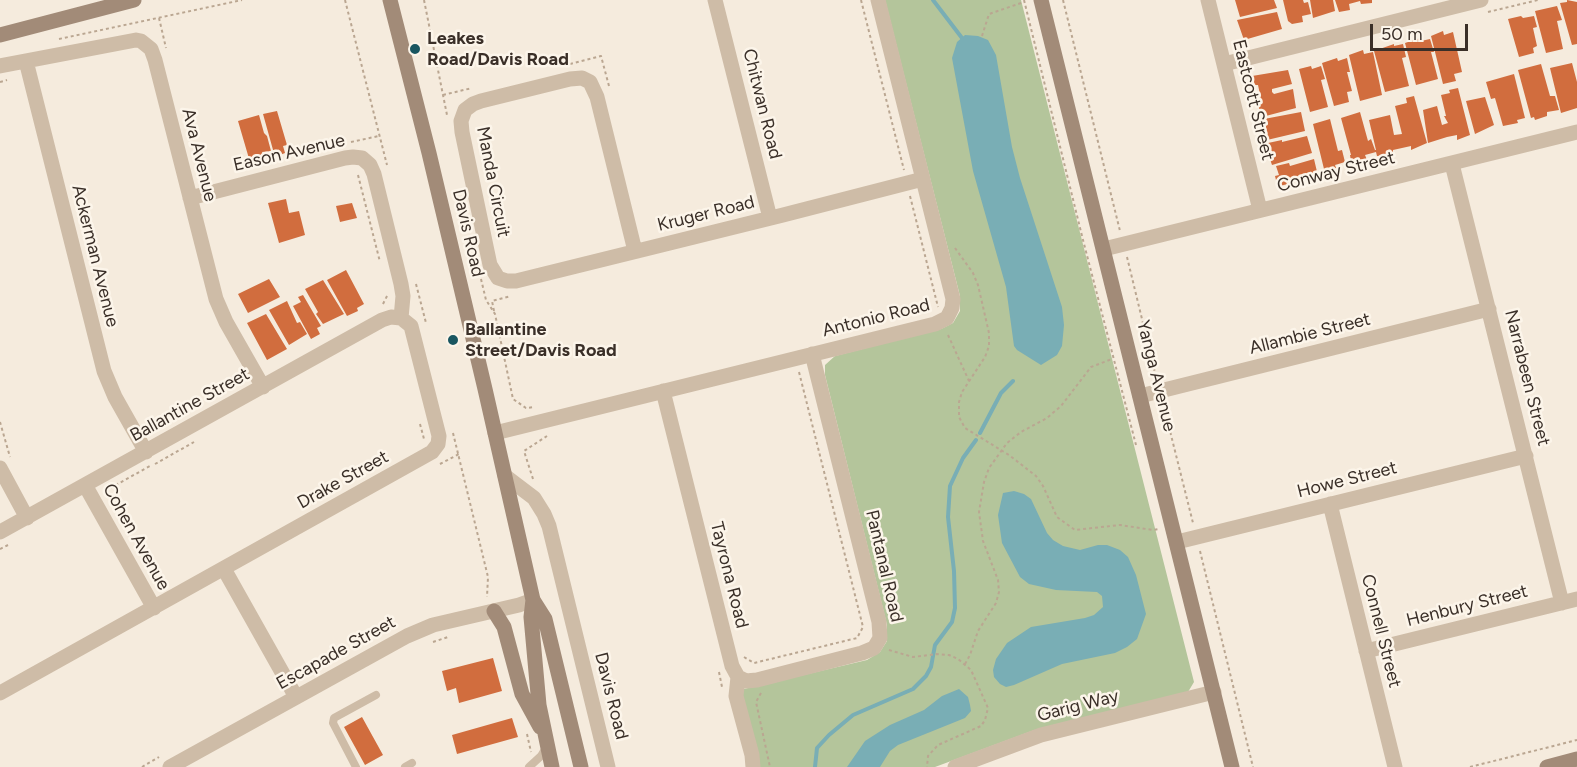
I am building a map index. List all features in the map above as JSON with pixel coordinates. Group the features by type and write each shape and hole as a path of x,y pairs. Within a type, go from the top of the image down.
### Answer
{"street":[{"path":"0,34 134,0"},
{"name":"Davis Road","path":"390,0 506,476 533,600 531,616 533,649 552,767"},
{"name":"Chitwan Road","path":"716,0 770,218"},
{"name":"Antonio Road","path":"495,433 935,324 947,318 953,299 878,0"},
{"name":"Yanga Avenue","path":"1041,0 1232,766"},
{"name":"Eastcott Street","path":"1208,0 1260,210"},
{"path":"1224,64 1481,0"},
{"name":"Ava Avenue","path":"26,61 129,41 141,41 151,48 216,299 226,322 263,387"},
{"path":"0,66 26,61"},
{"name":"Ackerman Avenue","path":"26,61 104,371 115,397 146,452"},
{"name":"Manda Circuit","path":"498,278 489,260 462,132 462,115 468,107 482,101 570,78 582,78 590,82 595,89 635,251"},
{"name":"Conway Street","path":"1104,249 1577,132"},
{"name":"Eason Avenue","path":"190,198 345,158 362,158 370,165 374,174 401,284 403,296 392,313"},
{"name":"Narrabeen Street","path":"1452,164 1526,456 1569,601"},
{"name":"Kruger Road","path":"498,278 516,281 770,218 922,172"},
{"name":"Allambie Street","path":"1140,396 1489,309"},
{"path":"392,313 409,323 413,330 439,436 438,444 428,455"},
{"name":"Ballantine Street","path":"0,532 392,313"},
{"name":"Pantanal Road","path":"738,677 746,681 757,680 862,653 874,648 880,638 879,622 812,354"},
{"name":"Tayrona Road","path":"663,391 732,666 738,677 736,696 753,767"},
{"name":"Drake Street","path":"0,693 428,455"},
{"name":"Howe Street","path":"1177,542 1526,456"},
{"path":"0,468 27,518"},
{"name":"Davis Road","path":"506,476 534,498 544,514 608,767"},
{"name":"Cohen Avenue","path":"85,485 154,608"},
{"name":"Connell Street","path":"1330,504 1395,767"},
{"path":"224,568 296,697"},
{"name":"Davis Road","path":"533,600 545,619 581,767"},
{"name":"Escapade Street","path":"170,767 422,629 533,600"},
{"name":"Henbury Street","path":"1366,651 1569,601"},
{"path":"494,611 504,627 522,694 546,740"},
{"name":"Garig Way","path":"955,767 1041,735 1214,692"},
{"path":"1547,767 1577,759"}],"lane":[{"path":"356,767 333,723 334,718 376,695"},
{"path":"529,767 541,756 546,740"}],"path":[{"path":"58,39 242,0"},
{"path":"861,0 938,309"},
{"path":"982,36 989,14 1025,1 1137,450"},
{"path":"567,64 601,56 609,90"},
{"path":"443,95 477,87"},
{"path":"905,177 922,172"},
{"path":"951,243 978,285 989,333 989,346 985,357 958,402 959,417 962,423 971,433 1001,450 1036,476 1057,517 1075,530 1120,525 1153,530 1173,525"},
{"path":"948,335 969,381"},
{"path":"965,664 978,631 996,603 999,592 998,580 983,541 979,512 989,468 1001,450 1021,432 1054,413 1091,367 1130,354"},
{"path":"504,356 513,399 526,408 537,407"},
{"path":"744,657 754,663 856,638 863,627 799,372"},
{"path":"419,419 428,455"},
{"path":"430,642 456,635"},
{"path":"886,654 891,644"},
{"path":"902,654 913,657 949,655 965,664 978,683 987,708 987,714 981,726 938,745 928,756 927,767"},
{"path":"764,690 756,702 770,767"},
{"path":"1470,767 1577,740"}],"green space":[{"path":"885,0 1021,0 1194,682 1188,692 1032,731 935,767 759,767 740,693 744,689 867,660 880,652 887,641 887,625 825,375 825,365 835,356 941,329 953,323 960,311 960,296"}],"water":[{"path":"965,35 988,40 996,55 1012,147 1020,178 1062,307 1064,325 1062,346 1057,355 1041,365 1014,346 1006,287 973,171 952,58 957,42"},
{"path":"1014,491 1031,499 1047,533 1063,546 1080,550 1107,545 1120,550 1128,557 1136,575 1146,614 1137,639 1127,647 1115,653 1062,664 1006,687 994,677 993,670 996,659 1007,643 1031,627 1085,618 1094,615 1103,607 1102,596 1097,592 1056,590 1029,584 1020,577 1002,543 998,515 1003,493"},
{"path":"959,689 968,697 970,705 971,711 965,718 898,745 890,751 880,767 847,767 865,741 890,725 924,710 942,696"}],"building":[{"path":"1235,0 1274,0 1277,8 1240,17"},
{"path":"1283,0 1308,2 1311,14 1302,16 1303,22 1292,24 1288,21"},
{"path":"1310,0 1333,0 1335,11 1313,18"},
{"path":"1335,0 1372,0 1372,3 1361,4 1360,1 1349,4 1350,10 1339,12"},
{"path":"1567,0 1577,2 1577,44 1572,45 1560,3 1567,2"},
{"path":"1557,6 1562,20 1557,21 1563,49 1546,53 1535,11"},
{"path":"1277,12 1282,29 1244,40 1237,20"},
{"path":"1521,16 1523,18 1534,16 1537,27 1533,28 1537,46 1533,48 1534,53 1519,57 1508,19"},
{"path":"1443,31 1444,35 1453,32 1462,72 1454,74 1456,81 1443,84 1431,36"},
{"path":"1420,38 1421,41 1430,39 1438,79 1416,85 1405,43"},
{"path":"1394,44 1394,46 1403,44 1406,57 1402,58 1409,86 1385,92 1374,51"},
{"path":"1363,50 1364,54 1373,52 1382,95 1360,101 1349,55"},
{"path":"1337,58 1338,61 1347,58 1350,72 1347,72 1352,91 1347,92 1349,102 1334,106 1322,63"},
{"path":"1572,63 1577,82 1577,108 1561,113 1550,68"},
{"path":"1541,64 1550,96 1555,96 1559,110 1547,112 1547,116 1535,120 1534,117 1531,118 1518,70"},
{"path":"1311,66 1312,69 1321,66 1325,79 1321,80 1328,107 1310,112 1299,69"},
{"path":"1288,70 1292,84 1272,89 1272,92 1274,94 1293,89 1296,108 1262,117 1258,105 1262,104 1258,85 1255,85 1252,76"},
{"path":"1514,74 1525,118 1517,120 1518,123 1503,126 1495,98 1491,99 1486,82"},
{"path":"1458,88 1470,135 1457,140 1457,135 1428,143 1423,110 1437,106 1442,125 1448,123 1444,116 1446,116 1441,95"},
{"path":"1414,96 1427,143 1411,150 1411,146 1393,150 1393,154 1381,156 1377,156 1376,152 1365,155 1367,160 1355,163 1351,161 1341,118 1360,112 1368,141 1371,139 1376,150 1369,120 1390,115 1394,135 1402,134 1395,106 1407,103 1406,98"},
{"path":"1485,97 1494,125 1475,134 1466,101"},
{"path":"277,111 287,145 283,146 285,153 275,157 263,114"},
{"path":"1301,112 1305,131 1264,139 1261,129 1266,127 1264,119"},
{"path":"259,115 271,151 262,152 264,158 250,162 238,121"},
{"path":"1330,119 1338,151 1342,150 1345,162 1329,170 1324,169 1313,124"},
{"path":"1307,136 1312,153 1272,165 1268,143"},
{"path":"1314,159 1318,176 1280,186 1279,183 1277,184 1275,176 1279,175 1276,166 1289,163 1290,166"},
{"path":"286,199 289,213 299,211 305,235 279,243 268,203"},
{"path":"352,203 357,218 340,222 336,206"},
{"path":"346,270 364,304 357,308 358,311 347,316 327,280"},
{"path":"269,279 280,297 248,313 238,294"},
{"path":"323,280 344,314 323,324 305,289"},
{"path":"303,295 321,326 317,328 320,334 311,339 293,306 301,302 298,297"},
{"path":"287,301 297,323 300,322 307,334 289,345 269,310"},
{"path":"266,314 287,349 267,360 247,323"},
{"path":"493,658 502,691 459,703 456,688 447,691 442,671"},
{"path":"362,717 383,755 365,765 344,727"},
{"path":"512,718 518,737 457,754 452,735"}],"waterway":[{"path":"933,0 962,38"},
{"path":"980,433 1001,393 1013,381"},
{"path":"815,767 817,748 829,735 853,715 913,689 926,676 931,667 935,645 952,622 955,608 954,571 948,517 950,486 963,458 976,440"}],"place":[{"name":"Leakes Road/Davis Road","path":"415,49"},
{"name":"Ballantine Street/Davis Road","path":"453,340"}]}
